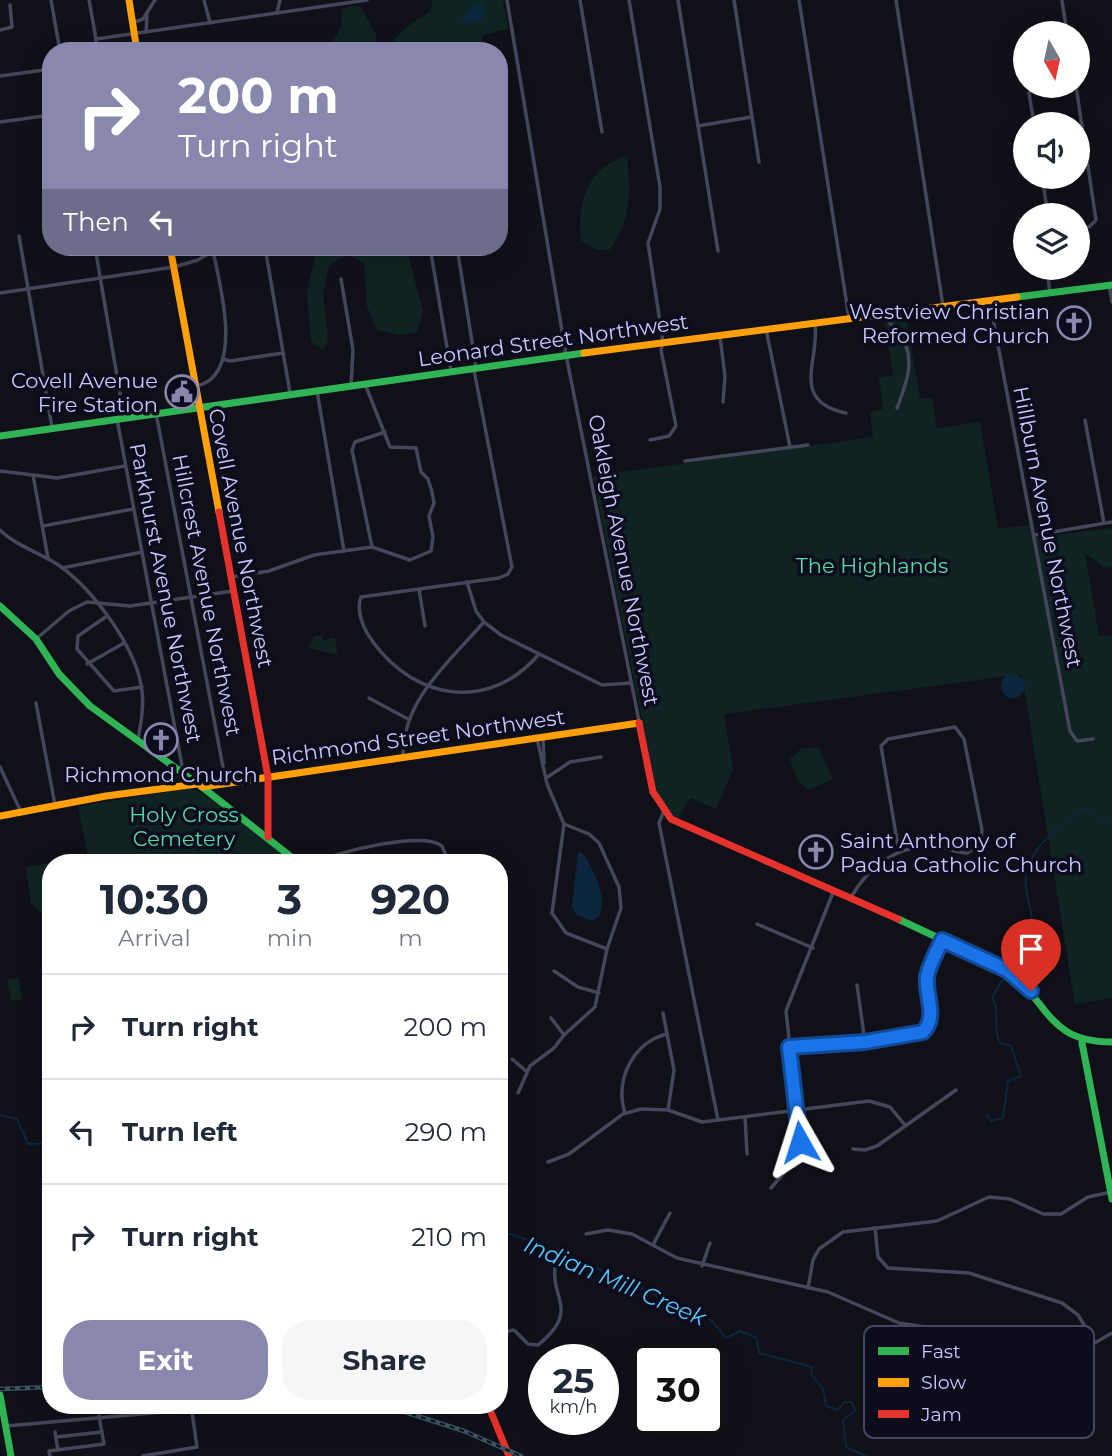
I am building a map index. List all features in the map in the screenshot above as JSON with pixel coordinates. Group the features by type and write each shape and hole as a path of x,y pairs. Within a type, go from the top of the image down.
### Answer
{"street":[{"path":"51,0 58,42"},
{"path":"89,0 96,42"},
{"path":"128,0 136,42"},
{"path":"146,32 147,15 155,0"},
{"path":"204,0 210,23"},
{"path":"277,13 280,0"},
{"path":"96,39 367,0"},
{"name":"Oakleigh Avenue Northwest","path":"507,0 566,355 653,792 664,811 659,823 718,1120"},
{"path":"580,0 602,132"},
{"path":"629,0 660,187 660,209 648,243 663,342 661,350 676,426 669,436 650,440"},
{"path":"678,0 718,251"},
{"path":"734,0 759,162"},
{"path":"799,0 849,318"},
{"path":"896,0 943,306"},
{"path":"1062,1 1065,21"},
{"path":"0,30 12,27 10,5"},
{"path":"132,23 147,15"},
{"path":"0,76 42,70"},
{"path":"1078,98 1096,220 1090,226"},
{"path":"0,122 42,116"},
{"path":"698,126 752,117"},
{"path":"19,236 52,429"},
{"name":"Parkhurst Avenue Northwest","path":"96,256 126,466 183,773"},
{"name":"Covell Avenue Northwest","path":"172,256 268,777 268,837"},
{"path":"0,293 174,267 203,256"},
{"path":"195,387 211,380 223,359 223,302 213,256"},
{"path":"267,256 290,394"},
{"path":"432,256 451,371"},
{"path":"458,256 475,368 512,567 505,576 361,597 359,601 364,626 395,667 426,687 465,692 497,686 520,673 539,654"},
{"path":"341,279 353,350 351,386"},
{"path":"1049,280 1051,293"},
{"path":"1110,285 1112,302"},
{"name":"Leonard Street Northwest","path":"0,436 566,355 1110,285"},
{"name":"Hillburn Avenue Northwest","path":"990,300 1070,731 1077,741 1093,739"},
{"path":"884,313 903,340 909,357 908,376 897,408"},
{"path":"814,322 818,343 809,372 812,388 828,407 846,413"},
{"path":"766,329 790,447"},
{"path":"720,335 725,376 723,402"},
{"path":"223,359 230,361 283,353"},
{"path":"231,577 268,571 306,557 372,547 410,560 427,555 432,546 429,516 433,503 428,479 421,472 416,448 392,449 365,383"},
{"path":"317,391 344,551"},
{"name":"Hillcrest Avenue Northwest","path":"156,413 226,783"},
{"path":"1085,419 1104,523"},
{"path":"372,547 352,450 355,442 385,432"},
{"path":"685,461 808,445"},
{"path":"0,471 57,478 126,466"},
{"path":"33,475 48,558"},
{"path":"43,526 134,509"},
{"path":"1034,535 1112,522"},
{"path":"0,530 62,568 96,601 107,616 124,643 142,687 142,712 137,741"},
{"path":"62,568 142,552"},
{"path":"467,582 471,602 484,622 501,635 602,685 631,683"},
{"path":"419,589 425,626"},
{"path":"36,639 74,607 96,601 120,606 153,604 233,591"},
{"path":"0,606 36,639 69,686 137,741 200,785 288,854"},
{"path":"107,616 78,636 77,649 87,664 114,691 142,687"},
{"path":"403,758 403,735 408,719 426,687 484,622"},
{"path":"87,664 124,643"},
{"path":"369,698 408,719"},
{"path":"36,702 55,805"},
{"name":"Richmond Street Northwest","path":"0,816 55,805 403,758 639,722"},
{"path":"851,897 867,873 899,852 932,847 967,853 981,844 982,830 964,739 955,727 888,739 881,746 899,852"},
{"path":"540,737 546,778 564,824 552,913 566,933 607,948"},
{"path":"546,778 570,762 601,757"},
{"path":"0,767 22,813"},
{"path":"664,811 688,828 851,897 1018,977 1056,1026 1082,1043 1112,1042"},
{"path":"518,1093 526,1071 590,1014 599,993 607,948 621,908 618,887 599,843 589,834 564,824"},
{"path":"341,854 352,850 426,840 442,846 445,854"},
{"path":"771,1188 782,1178 799,1151 797,1110 786,1022 789,998 813,948 817,928 834,890"},
{"path":"757,924 813,948"},
{"path":"789,1047 865,1042 916,1034 927,1028 930,1015 927,977 942,940"},
{"path":"554,971 578,987 599,993"},
{"path":"857,985 865,1042"},
{"path":"663,1013 674,1076 667,1110"},
{"path":"551,1018 564,1035"},
{"path":"625,1113 620,1090 626,1069 649,1042 667,1034"},
{"path":"808,1288 814,1256 827,1240 847,1231 937,1221 989,1197 1010,1199 1043,1214 1061,1214 1088,1197 1111,1196 1109,1169 1082,1043"},
{"path":"512,1059 526,1071"},
{"path":"853,1149 874,1147 956,1090"},
{"path":"548,1162 569,1154 625,1113 644,1109 667,1110 698,1122 879,1102 894,1110 905,1125"},
{"path":"745,1117 747,1154"},
{"path":"653,1245 670,1213"},
{"path":"875,1228 878,1257 888,1268 969,1273 1059,1302 1078,1315 1085,1326"},
{"path":"586,1234 608,1230 624,1232 672,1256 702,1266 733,1270 828,1292 900,1323 919,1326"},
{"path":"702,1266 710,1243"},
{"path":"508,1332 514,1330 528,1344 538,1345 557,1324 563,1308 555,1274 556,1262"},
{"path":"1094,1340 1112,1333"},
{"path":"0,1395 11,1456"},
{"path":"6,1426 124,1414"},
{"path":"143,1456 193,1448 198,1441 192,1414"},
{"path":"492,1414 509,1456"},
{"path":"50,1456 49,1451 104,1444 99,1416"},
{"path":"58,1450 55,1435 102,1433"}],"green space":[{"path":"432,0 503,0 508,29 483,35 481,42 394,42 401,32 431,11"},
{"path":"361,7 376,35 376,42 333,42 341,27 342,9"},
{"path":"627,156 629,193 626,217 609,250 597,250 581,241 583,200 594,178 602,169"},
{"path":"315,256 344,256 329,266 323,294 328,340 323,351 311,341 307,293"},
{"path":"351,256 408,256 423,311 417,332 400,335 377,330 367,306 364,263"},
{"name":"The Highlands","path":"906,317 920,399 932,398 937,428 980,422 998,529 1030,525 1032,538 1112,528 1112,567 1105,568 1085,553 1099,636 1112,635 1112,998 1075,1004 1022,674 724,714 733,769 716,809 690,798 678,818 672,816 657,795 593,476 873,437 870,412 883,409 879,378 893,375 885,320"},
{"path":"322,635 323,641 335,637 337,655 309,648 314,636"},
{"path":"802,748 819,748 833,779 809,790 798,781 790,759"},
{"name":"Holy Cross Cemetery","path":"192,788 283,854 87,854 78,806"},
{"path":"42,864 42,913 31,904 26,867"},
{"path":"19,978 22,999 11,1001 7,980"}],"water":[{"path":"481,3 485,9 483,18 472,24 461,21 473,4"},
{"path":"1013,674 1022,677 1025,686 1022,695 1013,698 1004,695 1001,686 1004,677"},
{"path":"578,852 583,853 601,892 599,916 592,921 577,915 572,908"}],"waterway":[{"path":"1006,965 1021,950 1029,936 1032,924 1026,877 1029,864 1039,847 1082,809 1112,824"},
{"path":"986,1117 988,1115 991,1121 1003,1118 1008,1081 1021,1076 1011,1046 1000,1043 997,1032 996,1009 992,997 1005,976"},
{"name":"Indian Mill Creek","path":"0,1115 17,1119 28,1144 42,1143"},
{"name":"Indian Mill Creek","path":"508,1234 558,1251 567,1261 586,1264 633,1284 664,1299 666,1304 694,1310 712,1321 726,1338 740,1331 757,1338 759,1353 812,1367 811,1374 823,1389 826,1406 837,1410 845,1402 852,1402 855,1411 843,1420 846,1447 866,1456"}],"railway":[{"path":"0,1389 42,1387"},
{"path":"411,1414 464,1431 521,1456"}],"traffic: fast":[{"path":"1017,297 1112,285"},
{"path":"0,436 584,353"},
{"path":"0,606 36,639 59,674 90,706 202,787 288,854"},
{"path":"898,919 1007,970 1052,1019 1074,1036 1112,1042"},
{"path":"1082,1043 1112,1199"},
{"path":"0,1395 11,1456"}],"traffic: slow":[{"path":"129,0 136,42"},
{"path":"172,256 219,512"},
{"path":"584,353 1017,297"},
{"path":"202,787 639,723"},
{"path":"0,816 106,796 197,784"}],"traffic: jam":[{"path":"219,512 268,777 268,837"},
{"path":"639,723 653,792 671,819 898,919"},
{"path":"492,1414 509,1456"}],"place":[{"name":"Westview Christian Reformed Church","path":"1074,323"},
{"name":"Covell Avenue Fire Station","path":"182,392"},
{"name":"Richmond Church","path":"161,740"},
{"name":"Saint Anthony of Padua Catholic Church","path":"816,852"}],"route":[{"path":"800,1142 789,1047 865,1042 923,1032 930,1023 927,977 942,940 1007,970 1024,982 1031,991"}]}
